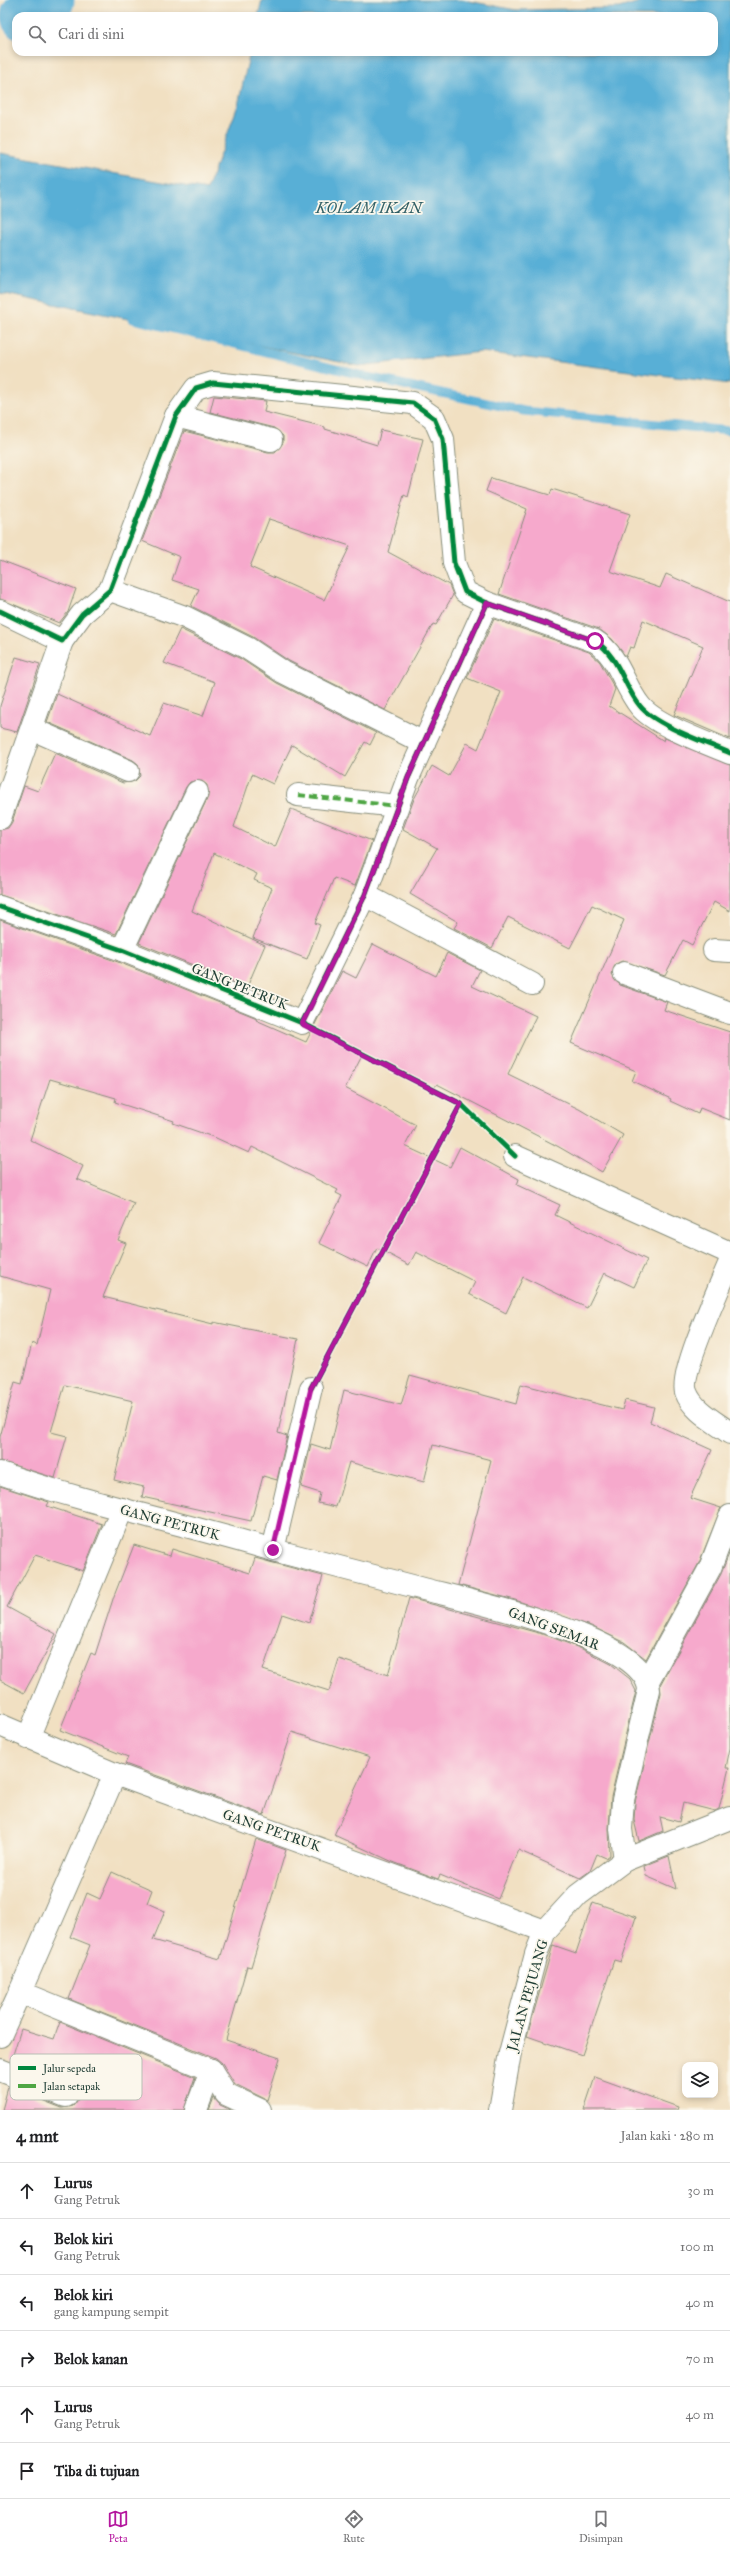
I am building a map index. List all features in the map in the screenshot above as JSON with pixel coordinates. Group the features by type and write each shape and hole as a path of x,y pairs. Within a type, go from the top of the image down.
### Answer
{"street":[{"path":"0,818 62,641 82,614 110,590 176,416 196,388 212,383 413,403 434,418 444,439 454,563 465,592 487,603 595,641 604,646 618,666 640,707 656,719 730,753"},
{"path":"176,416 271,440"},
{"path":"110,590 185,617 247,648 283,672 424,743"},
{"name":"GANG PETRUK","path":"0,907 122,950 302,1024 365,895 397,806 487,603"},
{"path":"0,612 62,641"},
{"path":"32,729 128,771"},
{"path":"122,950 198,792"},
{"path":"298,795 397,806"},
{"path":"365,895 532,984"},
{"path":"624,973 730,1013"},
{"path":"514,1156 730,1253"},
{"path":"730,1262 694,1352 687,1374 685,1391 695,1407 730,1433"},
{"path":"273,1550 311,1388"},
{"name":"GANG PETRUK","path":"0,1473 122,1509 187,1525 273,1550"},
{"path":"28,1738 122,1509"},
{"path":"624,1860 621,1829 623,1800 646,1706 648,1681 710,1568 730,1516"},
{"name":"GANG SEMAR","path":"273,1550 500,1607 560,1627 625,1658 638,1668 648,1681"},
{"name":"GANG PETRUK","path":"0,1725 115,1774 545,1931"},
{"path":"0,2036 115,1774"},
{"name":"JALAN PEJUANG","path":"500,2110 510,2053 536,1954 545,1931 578,1895 624,1860 730,1818"},
{"path":"20,1992 211,2070 226,2094 260,2110"},
{"path":"0,2070 10,2074"},
{"path":"196,2110 211,2070"}],"water":[{"name":"KOLAM IKAN","path":"262,0 463,0 516,10 619,8 646,0 730,0 730,384 481,352 359,366 0,293 0,153 207,190 238,105 249,56 718,56 718,12 259,12"}],"building":[{"path":"214,396 266,401 264,412 325,427 325,429 377,445 381,430 423,439 408,497 404,495 388,552 449,585 453,595 436,625 433,624 385,710 289,661 253,637 191,606 199,589 172,580 180,557 142,541 184,431 268,452 275,452 283,443 283,436 274,428 210,412","holes":["269,519 350,546 324,600 250,567"]},
{"path":"491,478 550,495 552,489 630,514 610,571 660,588 666,574 730,602 730,739 674,715 703,646 643,620 634,648 630,647 626,657 612,639 599,629 499,594 527,509 486,491"},
{"path":"0,560 76,589 68,612 59,623 0,599"},
{"path":"494,619 589,652 600,662 615,689 609,706 664,741 665,738 730,765 730,911 714,902 692,945 683,940 665,975 622,961 616,964 612,975 620,985 667,1002 664,1010 730,1032 730,1120 700,1108 698,1114 670,1101 671,1099 632,1081 636,1071 571,1043 624,920 592,905 570,948 508,917 492,948 454,928 458,922 410,894 437,848 403,829 414,799 432,766 449,776 467,743 478,749 501,692 467,678"},
{"path":"180,629 241,659 277,683 376,733 370,745 365,742 345,777 292,745 273,784 252,774 234,827 275,847 291,809 372,841 355,886 334,878 315,923 320,925 307,959 253,938 272,888 254,880 257,874 214,853 192,911 265,945 247,987 139,943 208,797 207,785 202,781 190,782 186,787 116,934 0,895 0,830 8,828 12,822 24,786 38,791 55,753 123,783 135,781 140,776 138,764 133,760 47,722 57,694 150,736 164,703 203,716 215,682 164,663"},
{"path":"16,657 40,664 17,732 0,728 0,706"},
{"path":"0,920 118,962 257,1018 256,1020 306,1042 342,971 356,978 373,944 436,976 447,953 480,970 472,986 536,1016 508,1074 579,1109 623,1135 602,1172 559,1147 437,1084 435,1087 363,1053 345,1088 416,1125 405,1146 450,1167 460,1147 519,1179 517,1185 560,1205 555,1215 647,1260 634,1287 604,1273 587,1308 523,1277 506,1313 469,1294 475,1282 416,1252 409,1265 377,1248 368,1267 319,1243 342,1196 336,1193 338,1190 252,1147 249,1153 216,1138 173,1123 174,1121 115,1102 116,1098 50,1079 30,1140 83,1166 77,1179 134,1203 118,1240 126,1243 103,1297 213,1324 213,1322 298,1339 278,1433 287,1436 277,1480 263,1476 251,1521 142,1497 144,1487 114,1480 133,1401 65,1385 51,1432 67,1436 55,1478 0,1461 0,1437 15,1382 22,1384 32,1343 37,1345 50,1290 0,1276"},
{"path":"410,1375 516,1404 521,1384 622,1410 625,1400 654,1407 650,1422 712,1450 690,1498 721,1508 699,1563 646,1659 624,1642 591,1626 515,1600 458,1585 491,1460 433,1445 424,1482 349,1462 336,1507 318,1503 320,1493 301,1487 311,1444 330,1450 344,1390 401,1405"},
{"path":"0,1486 49,1502 47,1506 102,1524 83,1571 35,1555 7,1607 56,1634 24,1693 0,1680"},
{"path":"134,1545 170,1556 172,1549 250,1573 255,1558 323,1576 309,1623 282,1614 263,1670 329,1691 339,1659 388,1675 409,1598 546,1635 582,1649 611,1664 630,1679 636,1691 611,1797 609,1828 610,1855 606,1858 597,1854 590,1871 580,1878 518,1850 498,1899 440,1875 438,1879 393,1862 334,1835 370,1757 292,1732 264,1815 125,1764 128,1757 60,1730 91,1653 95,1655 114,1596"},
{"path":"730,1551 730,1748 726,1768 729,1768 719,1809 715,1811 683,1803 679,1822 660,1817 663,1831 639,1841 634,1820 635,1802 661,1693 660,1685 721,1574"},
{"path":"256,1839 286,1850 251,1967 247,1966 226,2040 280,2058 267,2100 235,2084 222,2063 216,2058 69,1999 90,1945 70,1937 87,1893 100,1899 112,1872 152,1890 147,1903 165,1911 153,1940 220,1959"},
{"path":"669,1856 676,1889 646,1876 644,1866"},
{"path":"593,1902 636,1917 621,1962 614,1960 582,2055 527,2036 553,1945 576,1953"},
{"path":"60,2022 139,2054 13,2054 21,2029 54,2039"},
{"path":"142,2055 195,2077 184,2110 2,2110 8,2087 10,2088 10,2100 41,2100 62,2108 73,2106 77,2101 142,2100"},
{"path":"595,2077 678,2107 677,2110 584,2110"},
{"path":"214,2098 220,2105 231,2110 209,2110"}],"waterway":[{"path":"32,12 48,0"},
{"path":"133,319 377,379 524,411 730,431"}],"marked path":[{"path":"298,795 397,806"}],"cycle path":[{"path":"0,611 62,641 82,614 110,590 176,416 196,388 213,383 413,403 434,418 443,439 454,563 465,592 487,603"},
{"path":"0,907 122,950 302,1023 365,895 408,778 487,603 595,641 610,655 634,698 647,713 669,727 730,753"},
{"path":"302,1023 461,1104 515,1156"},
{"path":"311,1388 461,1104"}],"route":[{"path":"273,1550 293,1470 311,1388 461,1104 302,1024 365,895 408,778 487,603 595,641"}]}
